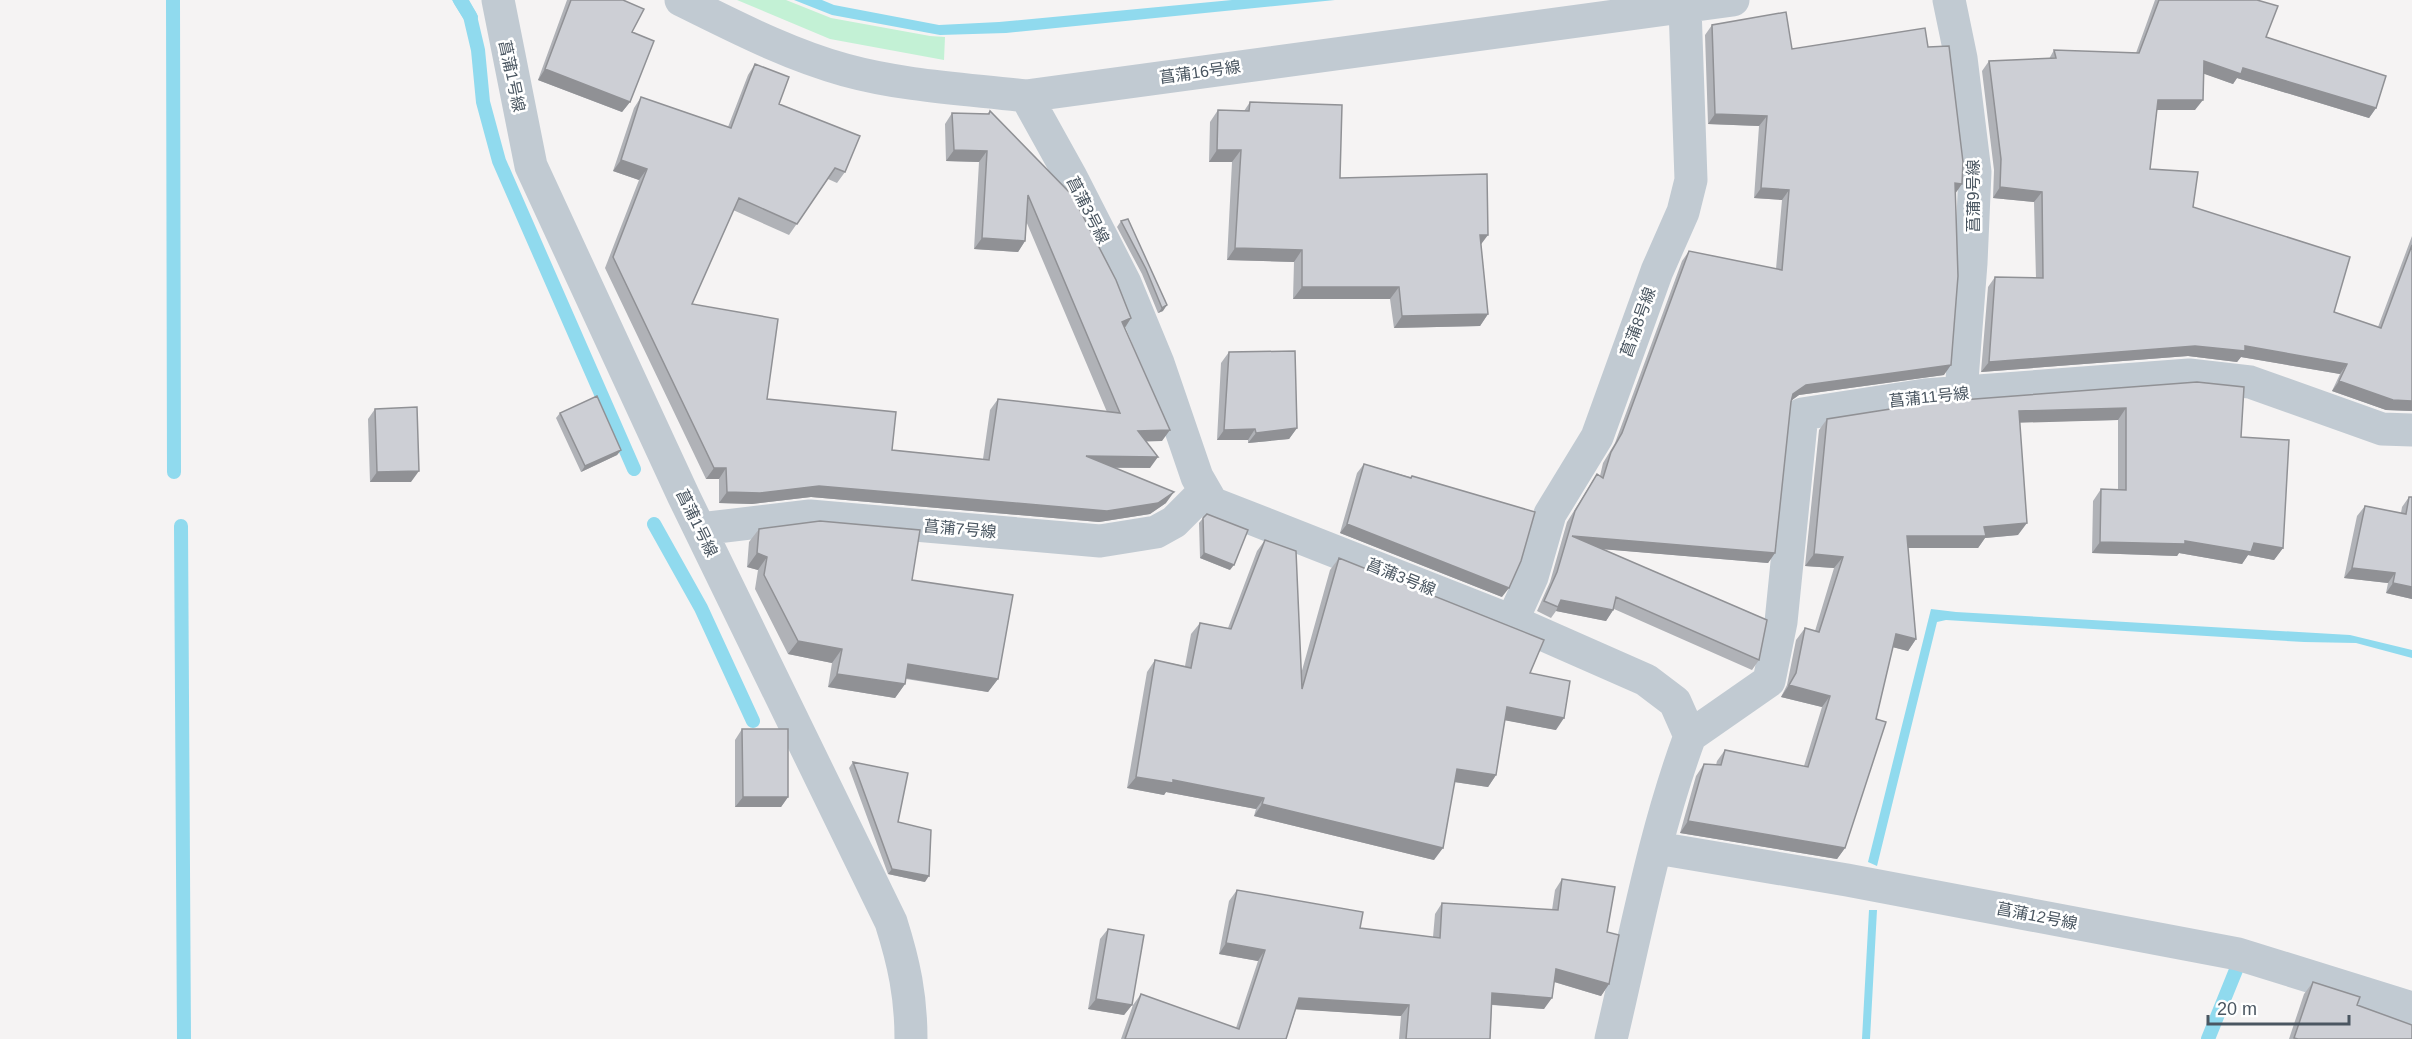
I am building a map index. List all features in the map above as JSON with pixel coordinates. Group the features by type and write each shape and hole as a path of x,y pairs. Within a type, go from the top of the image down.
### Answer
{"street":[{"name":"菖蒲1号線","path":"498,0 531,166 700,529 891,922 904,961 909,988 911,1039"},
{"name":"菖蒲16号線","path":"681,0 785,50 846,70 913,83 1026,96 1733,0"},
{"name":"菖蒲9号線","path":"1949,0 1961,57 1975,172 1961,393"},
{"name":"菖蒲8号線","path":"1512,621 1532,577 1550,514 1597,437 1657,271 1683,212 1691,180 1685,7"},
{"name":"菖蒲3号線","path":"1026,96 1125,282 1158,363 1197,477 1212,503 1512,621 1646,680 1675,702 1690,736"},
{"name":"菖蒲11号線","path":"1690,736 1769,681 1781,622 1802,414 1925,395 2189,375 2250,382 2382,429 2412,430"},
{"name":"菖蒲7号線","path":"700,529 810,516 1100,541 1156,532 1174,522 1205,491"},
{"path":"1611,1039 1657,848 1678,770 1690,736"},
{"name":"菖蒲12号線","path":"1657,848 1847,880 2238,954 2412,1008"}],"green space":[{"path":"737,0 786,0 831,18 945,37 944,60 830,39"}],"water":[{"path":"452,0 469,0 478,16 476,34 466,23"},
{"path":"794,0 822,0 834,5 939,25 999,22 1232,0 1335,0 1006,33 940,35 832,15"},
{"path":"1931,609 2350,635 2412,650 2412,658 2356,643 2304,642 1946,620 1937,622 1877,866 1868,862"},
{"path":"1869,910 1877,910 1870,1039 1862,1039"}],"building":[{"path":"571,0 623,0 644,9 632,32 654,41 630,102 545,69"},
{"path":"2159,0 2257,0 2278,6 2266,37 2386,76 2376,108 2243,68 2241,74 2204,61 2203,100 2158,100 2150,169 2198,172 2193,207 2350,257 2334,312 2381,328 2412,245 2412,401 2393,400 2339,381 2347,364 2245,346 2245,351 2195,346 1989,362 1995,277 2043,278 2042,192 2000,187 2001,159 1989,61 2056,58 2054,50 2139,53"},
{"path":"1786,12 1792,49 1925,28 1928,47 1949,46 1963,162 1962,184 1955,183 1958,276 1951,365 1806,385 1793,394 1775,553 1572,536 1767,620 1759,660 1616,597 1613,610 1561,600 1558,607 1544,601 1557,572 1575,511 1597,474 1603,478 1611,452 1622,433 1689,251 1782,270 1789,190 1761,188 1767,116 1715,114 1712,25"},
{"path":"755,64 789,77 779,104 860,136 845,172 835,168 797,224 739,198 692,304 778,319 767,399 896,412 892,450 989,460 998,399 1120,413 1028,195 1025,241 982,238 987,151 954,150 952,113 989,114 990,111 1072,195 1116,280 1131,318 1122,322 1170,430 1138,431 1158,457 1086,456 1174,492 1158,503 1107,511 819,486 760,493 727,492 726,468 714,468 613,257 647,169 621,160 641,97 731,128"},
{"path":"1250,102 1342,105 1340,178 1487,174 1488,235 1480,235 1488,314 1402,316 1399,287 1302,287 1302,250 1235,248 1241,150 1217,150 1218,110 1249,111"},
{"path":"1128,219 1167,305 1162,308 1146,269 1121,221"},
{"path":"1295,351 1297,428 1256,433 1255,429 1224,430 1229,352"},
{"path":"2197,382 2244,387 2241,437 2289,440 2283,548 2254,543 2251,552 2185,541 2185,544 2100,542 2101,489 2126,490 2126,408 2019,411 2027,523 1984,527 1986,536 1907,536 1916,639 1896,634 1876,719 1886,722 1845,848 1688,821 1704,764 1721,765 1725,750 1808,767 1830,696 1789,685 1796,673 1805,628 1819,632 1843,557 1814,554 1827,419 1935,402"},
{"path":"597,396 621,450 585,466 560,413"},
{"path":"417,407 419,471 377,472 375,409"},
{"path":"1364,464 1535,512 1521,561 1509,588 1347,524"},
{"path":"2409,497 2412,497 2412,587 2393,583 2395,573 2352,568 2365,506 2406,514"},
{"path":"1207,514 1248,530 1234,565 1204,553 1203,518"},
{"path":"820,521 920,530 912,580 1013,595 998,679 908,664 905,684 837,674 842,649 798,641 764,575 767,557 757,553 759,529"},
{"path":"1265,540 1296,551 1302,689 1339,558 1544,640 1530,673 1570,681 1564,718 1507,707 1496,775 1457,769 1443,848 1262,804 1264,798 1173,780 1173,783 1136,777 1155,660 1191,668 1200,623 1231,629"},
{"path":"742,729 788,729 788,797 743,797"},
{"path":"853,762 908,773 898,822 931,830 929,876 892,869"},
{"path":"1562,879 1615,887 1607,932 1619,935 1609,984 1556,969 1552,998 1492,993 1490,1039 1406,1039 1409,1005 1299,998 1286,1039 1125,1039 1141,994 1239,1029 1265,950 1226,943 1237,890 1363,912 1360,928 1440,938 1442,903 1558,910"},
{"path":"1108,929 1144,935 1132,1005 1096,999"},
{"path":"2313,982 2360,997 2357,1005 2412,1025 2412,1039 2294,1038"}],"waterway":[{"path":"173,0 174,472"},
{"path":"460,0 470,16 478,50 483,102 499,161 634,469"},
{"path":"654,524 701,608 753,721"},
{"path":"181,526 184,1039"},
{"path":"2208,1039 2236,970"}]}
